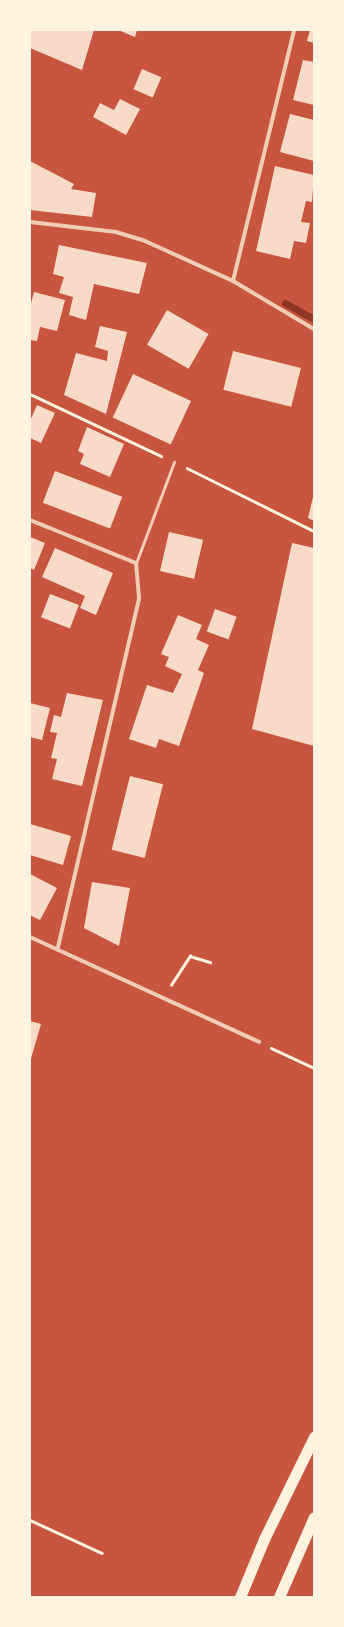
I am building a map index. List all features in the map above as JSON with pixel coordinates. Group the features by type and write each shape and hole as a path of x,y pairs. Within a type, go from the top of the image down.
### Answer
{"highway":[{"path":"240,1597 264,1538 314,1437"},
{"path":"279,1597 314,1517"}],"street":[{"path":"233,281 294,30"},
{"path":"30,222 116,232 146,240 233,281 314,329"},
{"path":"30,520 136,563 139,599 57,950"},
{"path":"30,937 161,999 259,1042"}],"lane":[{"path":"136,563 174,462"}],"path":[{"path":"30,394 174,462 314,531"},
{"path":"161,999 190,956 210,962"},
{"path":"259,1042 314,1068"},
{"path":"30,1520 102,1553"}],"building":[{"path":"30,30 94,30 82,70 30,48"},
{"path":"118,30 137,30 135,37"},
{"path":"310,30 314,30 314,43 307,41"},
{"path":"303,60 314,62 314,105 293,100"},
{"path":"142,69 161,77 153,97 133,89"},
{"path":"120,99 140,109 126,135 93,117 100,103 114,110"},
{"path":"290,114 314,120 314,161 280,152"},
{"path":"30,161 74,184 71,189 96,193 92,217 30,210"},
{"path":"275,166 314,175 312,202 306,201 301,222 310,223 306,243 294,241 290,259 256,251"},
{"path":"59,245 147,263 139,294 94,284 86,320 69,315 73,297 59,293 64,277 53,274"},
{"path":"34,292 65,300 57,331 40,327 37,341 30,340 30,307"},
{"path":"167,310 209,334 189,369 147,345"},
{"path":"100,326 127,332 106,414 64,395 76,353 107,361 108,351 95,347"},
{"path":"233,351 301,368 291,407 223,390"},
{"path":"133,374 191,401 171,445 113,418"},
{"path":"37,405 55,413 41,443 30,438 30,421"},
{"path":"87,427 124,444 110,477 80,464 84,454 78,451"},
{"path":"55,471 122,497 110,529 43,503"},
{"path":"314,497 314,521 308,518"},
{"path":"169,532 203,540 194,579 160,571"},
{"path":"30,537 45,543 34,570 30,568"},
{"path":"292,543 314,548 314,746 252,729"},
{"path":"55,548 113,573 96,615 80,608 85,596 42,577"},
{"path":"50,594 79,605 70,628 41,617"},
{"path":"215,609 237,617 228,639 207,632"},
{"path":"178,615 202,625 196,639 209,645 198,670 204,673 179,746 159,739 156,748 129,739 147,685 173,693 182,674 165,666 169,657 161,654"},
{"path":"67,693 103,700 82,786 52,779 57,759 51,758 57,733 50,732 54,715 61,717"},
{"path":"30,703 50,708 42,740 30,737"},
{"path":"130,776 163,784 145,858 112,850"},
{"path":"30,824 71,836 63,865 30,855"},
{"path":"30,874 57,888 40,920 30,915"},
{"path":"92,882 130,888 119,946 84,928"},
{"path":"30,1021 41,1024 30,1062"}],"waterway":[{"path":"285,303 314,319"}]}
